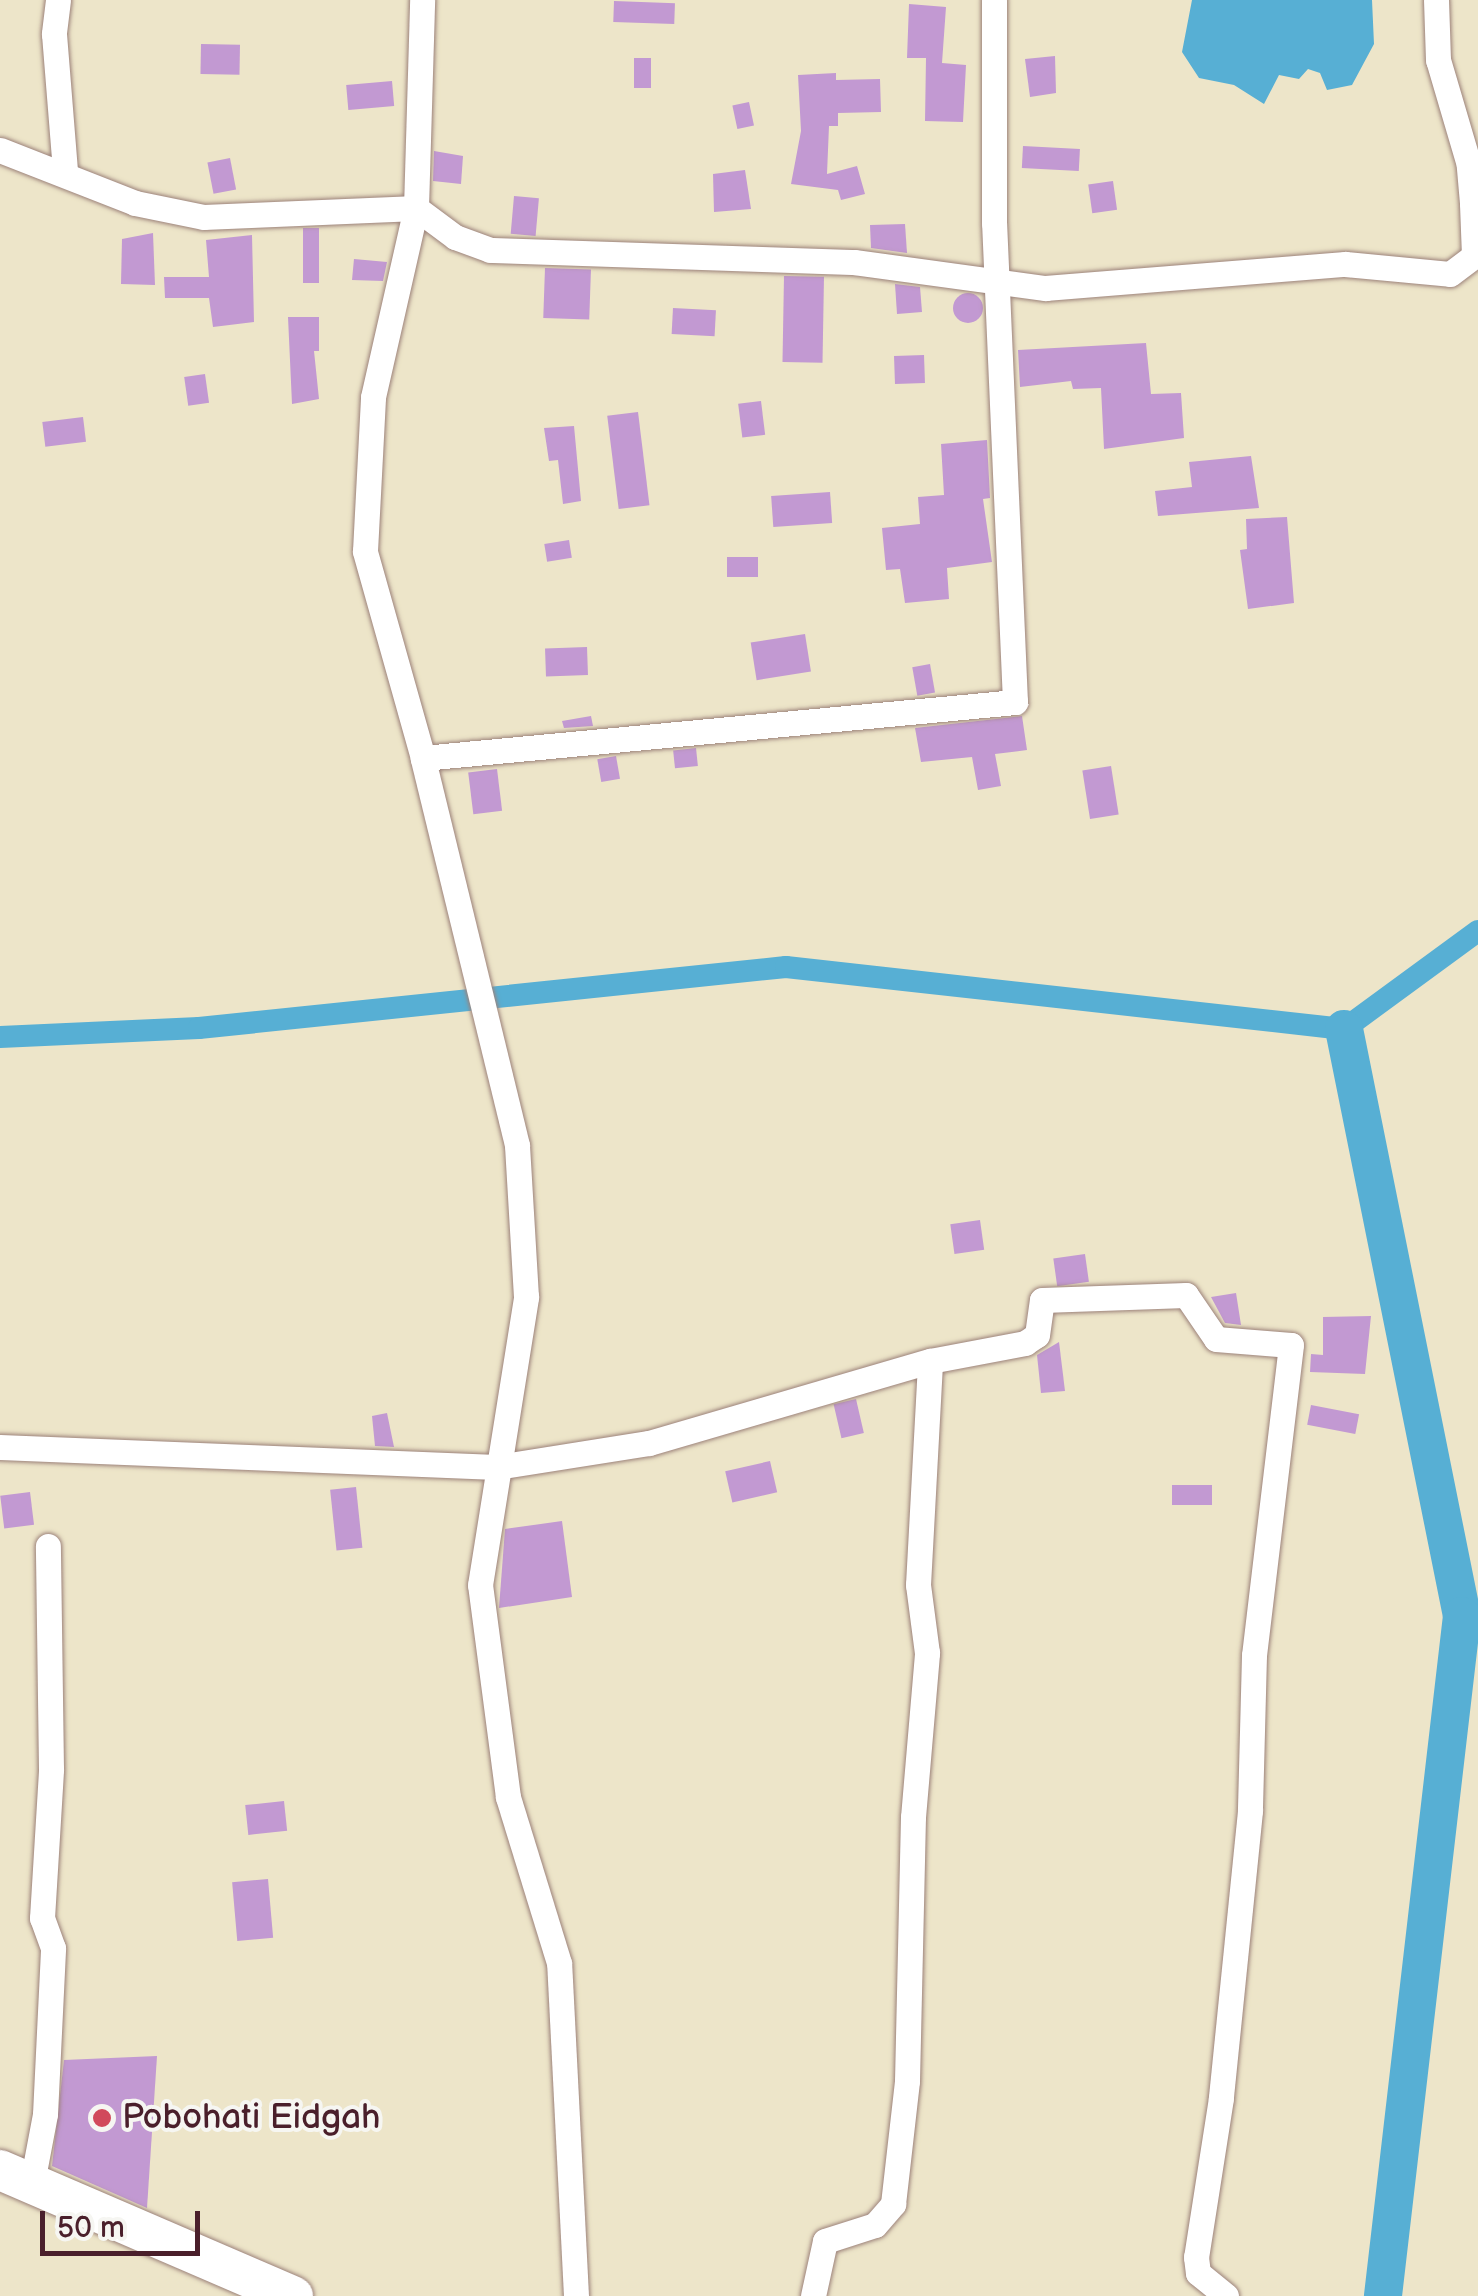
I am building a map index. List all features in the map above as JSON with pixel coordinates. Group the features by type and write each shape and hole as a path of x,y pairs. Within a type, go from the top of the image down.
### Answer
{"highway":[{"path":"16,2176 293,2296"}],"street":[{"path":"58,0 54,34 64,170"},
{"path":"422,0 416,208 373,397 364,525 369,575 423,758 517,1145 526,1297 480,1585 508,1798 559,1964 573,2149 576,2296"},
{"path":"423,758 1015,702 996,277 994,0"},
{"path":"0,150 64,170 135,203 204,217 416,208 455,237 490,250 854,262 996,277 1045,288 1346,264 1450,274 1465,268 1474,256 1470,166 1438,60 1436,0"},
{"path":"0,1448 496,1467 649,1442 930,1361 1032,1340 1042,1300 1186,1296 1216,1339 1282,1340 1294,1352 1254,1655 1250,1811 1221,2098 1196,2257 1198,2273 1226,2296"},
{"path":"813,2296 825,2241 874,2225 893,2204 907,2081 912,1817 927,1653 918,1584 930,1361"},
{"path":"16,2176 45,2114 53,1948 42,1918 51,1769 48,1546"}],"water":[{"path":"1192,0 1372,0 1374,44 1352,85 1327,90 1320,73 1308,69 1299,79 1279,75 1264,104 1234,85 1199,78 1182,52"}],"building":[{"path":"614,1 675,3 674,24 613,22"},
{"path":"909,4 946,7 942,63 966,65 963,122 925,121 926,58 907,58"},
{"path":"201,44 240,45 239,75 200,74"},
{"path":"1055,56 1056,93 1030,97 1025,59"},
{"path":"634,58 651,58 651,88 634,88"},
{"path":"836,73 836,80 880,79 881,112 838,113 838,126 829,126 827,174 857,166 865,194 841,200 838,190 791,184 801,131 798,75"},
{"path":"392,81 394,106 348,110 346,85"},
{"path":"749,102 754,125 737,129 732,106"},
{"path":"1023,146 1080,149 1079,171 1022,168"},
{"path":"434,151 463,156 461,184 433,181"},
{"path":"230,158 236,189 214,194 207,162"},
{"path":"745,170 751,209 714,212 713,174"},
{"path":"1113,181 1117,210 1092,213 1088,184"},
{"path":"514,196 539,198 536,236 511,234"},
{"path":"905,224 907,253 871,248 870,225"},
{"path":"303,228 319,228 319,283 303,283"},
{"path":"153,233 155,285 121,284 122,239"},
{"path":"252,235 254,322 213,327 209,298 165,298 164,277 209,277 206,240"},
{"path":"354,259 387,262 383,281 352,280"},
{"path":"545,268 591,270 589,320 543,318"},
{"path":"784,276 824,277 822,363 782,362"},
{"path":"895,284 920,287 922,312 897,314"},
{"path":"968,293 979,297 983,308 979,319 968,323 957,319 953,308 957,297"},
{"path":"673,308 716,310 715,336 672,334"},
{"path":"288,317 319,317 319,351 314,351 319,399 292,404"},
{"path":"1146,343 1151,394 1181,393 1184,438 1104,449 1101,388 1073,389 1071,381 1020,387 1018,350"},
{"path":"924,355 925,383 895,384 894,356"},
{"path":"205,374 209,403 188,406 184,377"},
{"path":"761,401 765,435 742,438 738,404"},
{"path":"638,412 649,505 619,509 607,416"},
{"path":"83,417 86,442 45,447 42,422"},
{"path":"574,426 581,501 563,504 558,460 549,461 544,428"},
{"path":"987,440 990,498 983,499 992,562 947,568 949,599 905,603 900,569 886,570 882,528 920,524 918,497 944,495 941,444"},
{"path":"1251,456 1259,508 1158,516 1155,491 1192,487 1189,462"},
{"path":"830,492 832,523 773,527 771,496"},
{"path":"1287,517 1294,603 1248,609 1240,550 1247,549 1246,519"},
{"path":"569,540 572,558 547,562 544,544"},
{"path":"727,557 758,557 758,577 727,577"},
{"path":"805,634 811,672 757,680 751,643"},
{"path":"587,647 588,675 546,676 545,648"},
{"path":"930,664 935,693 917,696 912,667"},
{"path":"591,716 593,726 564,728 562,721"},
{"path":"1022,716 1027,750 995,754 1001,786 978,790 972,757 921,762 915,728"},
{"path":"696,748 698,766 675,768 673,750"},
{"path":"616,756 620,779 601,782 597,759"},
{"path":"1111,766 1119,814 1090,819 1082,771"},
{"path":"497,769 502,811 473,814 468,773"},
{"path":"980,1220 984,1250 954,1254 950,1224"},
{"path":"1085,1254 1089,1282 1057,1286 1053,1258"},
{"path":"1236,1293 1241,1325 1225,1323 1211,1297"},
{"path":"1371,1316 1365,1374 1310,1372 1311,1354 1323,1355 1323,1317"},
{"path":"1059,1342 1065,1391 1041,1393 1037,1355"},
{"path":"856,1399 864,1433 841,1438 834,1404"},
{"path":"1311,1405 1359,1414 1355,1434 1307,1425"},
{"path":"387,1413 394,1447 375,1446 372,1416"},
{"path":"770,1461 777,1492 732,1503 725,1471"},
{"path":"1172,1485 1212,1485 1212,1505 1172,1505"},
{"path":"356,1487 362,1548 337,1550 330,1490"},
{"path":"30,1492 34,1525 4,1528 0,1496"},
{"path":"562,1521 572,1597 499,1608 505,1529"},
{"path":"284,1801 287,1831 248,1835 245,1805"},
{"path":"268,1879 273,1938 237,1941 232,1882"},
{"name":"Pobohati Eidgah","path":"157,2056 147,2208 52,2166 64,2060"}],"waterway":[{"path":"0,1037 199,1028 786,967 1344,1029 1478,931"},
{"path":"1344,1029 1462,1616 1383,2296"}],"place":[{"name":"Pobohati Eidgah","path":"102,2118"}]}
